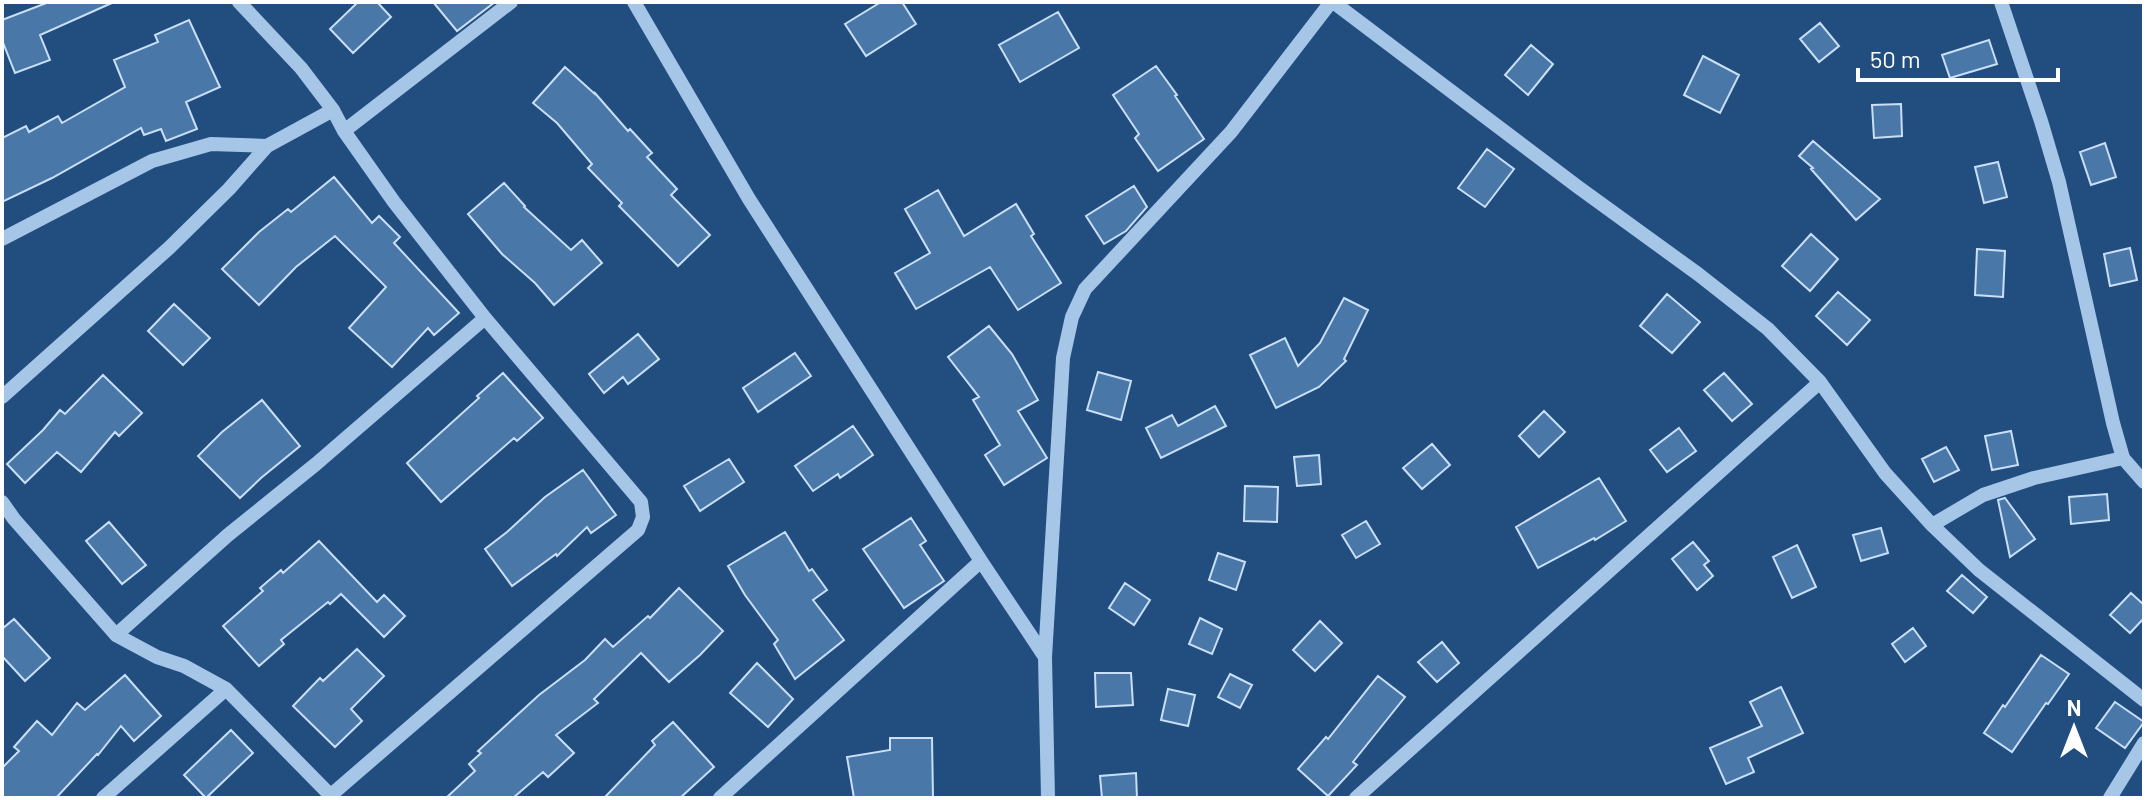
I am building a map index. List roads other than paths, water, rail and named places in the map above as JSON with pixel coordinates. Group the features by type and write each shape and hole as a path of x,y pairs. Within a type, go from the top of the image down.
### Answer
{"street":[{"path":"2,502 8,524 116,635 226,689 332,796 638,530 643,517 641,502 485,318 394,202 301,68 239,2"},
{"path":"344,131 511,2"},
{"path":"634,2 749,199 1045,657"},
{"path":"1048,798 1045,657 1063,358 1072,317 1085,289 1231,132 1332,2 1768,329 1820,382 1885,473 1932,525 1979,570 2144,700"},
{"path":"2001,2 2059,182 2123,458 2144,482"},
{"path":"2,397 169,248 267,146 333,110"},
{"path":"2,239 152,161 211,144 267,146"},
{"path":"116,635 228,535 316,464 485,318"},
{"path":"1356,798 1820,382"},
{"path":"1932,525 1983,495 2034,478 2123,458"},
{"path":"720,798 981,561"},
{"path":"103,798 226,689"},
{"path":"2110,798 2144,743"}]}
